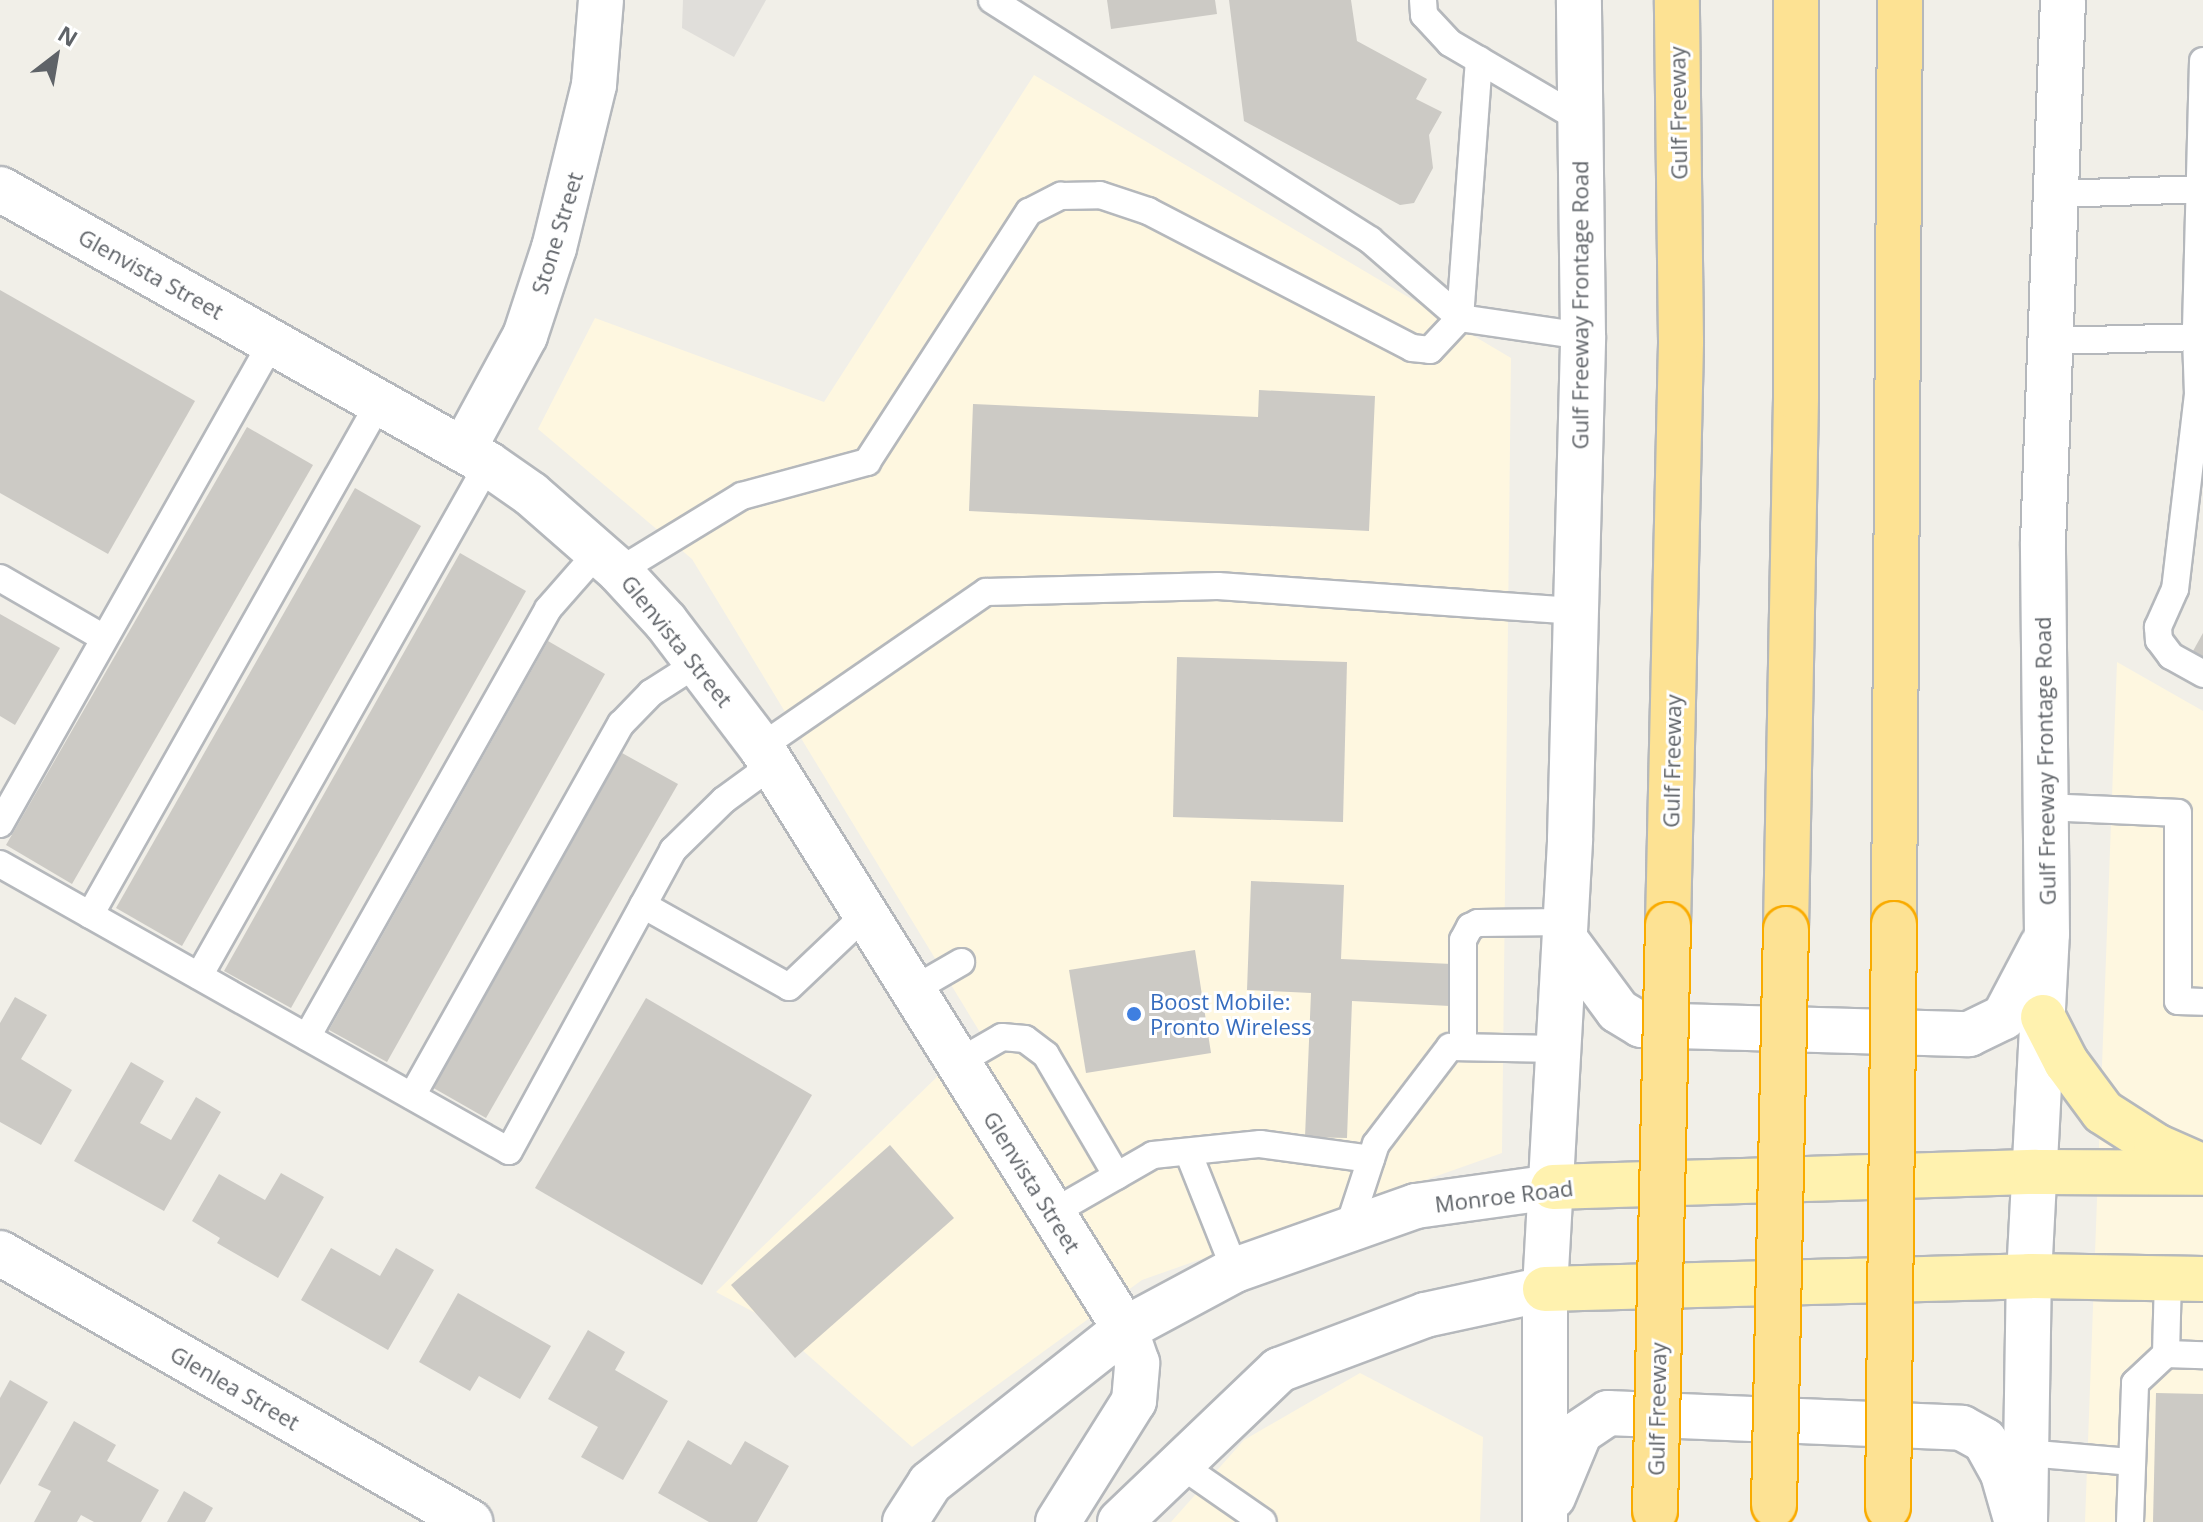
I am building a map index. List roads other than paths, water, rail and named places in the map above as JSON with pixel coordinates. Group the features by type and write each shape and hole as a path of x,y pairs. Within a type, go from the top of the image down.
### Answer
{"highway":[{"name":"Gulf Freeway","path":"1654,1516 1681,341 1677,0"},
{"path":"1773,1514 1796,397 1796,0"},
{"path":"1888,1515 1900,0"}],"main road":[{"name":"Stone Street","path":"476,457 525,336 558,235 594,85 601,0"},
{"name":"Gulf Freeway Frontage Road","path":"1545,1520 1545,1289 1560,1049 1577,611 1583,336 1579,0"},
{"name":"Gulf Freeway Frontage Road","path":"2025,1522 2029,1276 2047,934 2043,542 2063,0"},
{"name":"Glenvista Street","path":"0,189 476,457 609,561 698,663 767,756 1125,1329 1137,1363 1134,1401 1058,1522"},
{"path":"1565,931 1618,1011 1641,1025 1969,1034 2004,1017 2047,934"},
{"path":"2043,1017 2066,1062 2103,1112 2156,1146 2203,1170"},
{"name":"Monroe Road","path":"905,1522 930,1483 1125,1329 1235,1270 1416,1206 1553,1187 2203,1170"},
{"name":"Glenlea Street","path":"0,1253 470,1522"},
{"path":"1120,1522 1178,1463 1279,1370 1425,1315 1545,1289 2029,1276 2185,1279"},
{"path":"1545,1520 1580,1432 1608,1413 1962,1428 1985,1441 2003,1474 2017,1522"}],"lane":[{"path":"992,0 1370,240 1460,318 1583,336"},
{"path":"1423,0 1424,15 1435,31 1580,119"},
{"path":"307,1037 558,593 609,561 742,496 867,462 1029,212 1061,196 1100,195 1148,211 1412,348 1430,350 1460,318 1479,60"},
{"path":"2203,61 2200,395 2175,589 2158,627 2159,640 2171,656 2203,674"},
{"path":"2055,194 2201,190"},
{"path":"2050,341 2200,337"},
{"path":"0,824 272,342"},
{"path":"90,915 379,403"},
{"path":"199,976 476,457"},
{"path":"0,578 104,638"},
{"path":"0,864 509,1151 673,850 767,756 986,592 1218,586 1577,611"},
{"path":"412,1096 621,724 651,693 698,663"},
{"path":"2046,807 2191,809 2178,1001 2203,1002"},
{"path":"643,905 789,987 865,915"},
{"path":"1463,1047 1463,940 1470,927 1478,923 1565,931"},
{"path":"911,991 961,962"},
{"path":"957,1063 1002,1037 1025,1039 1046,1055 1117,1176"},
{"path":"1348,1229 1376,1144 1450,1047 1560,1049"},
{"path":"1052,1213 1153,1155 1260,1144 1371,1159"},
{"path":"1188,1152 1235,1270"},
{"path":"2130,1522 2142,1493 2132,1462 2144,1430 2135,1383 2166,1354 2185,1279"},
{"path":"2166,1354 2203,1355"},
{"path":"2026,1453 2132,1462"},
{"path":"1178,1463 1263,1522"}],"place":[{"name":"Boost Mobile: Pronto Wireless","path":"1134,1014"}]}
